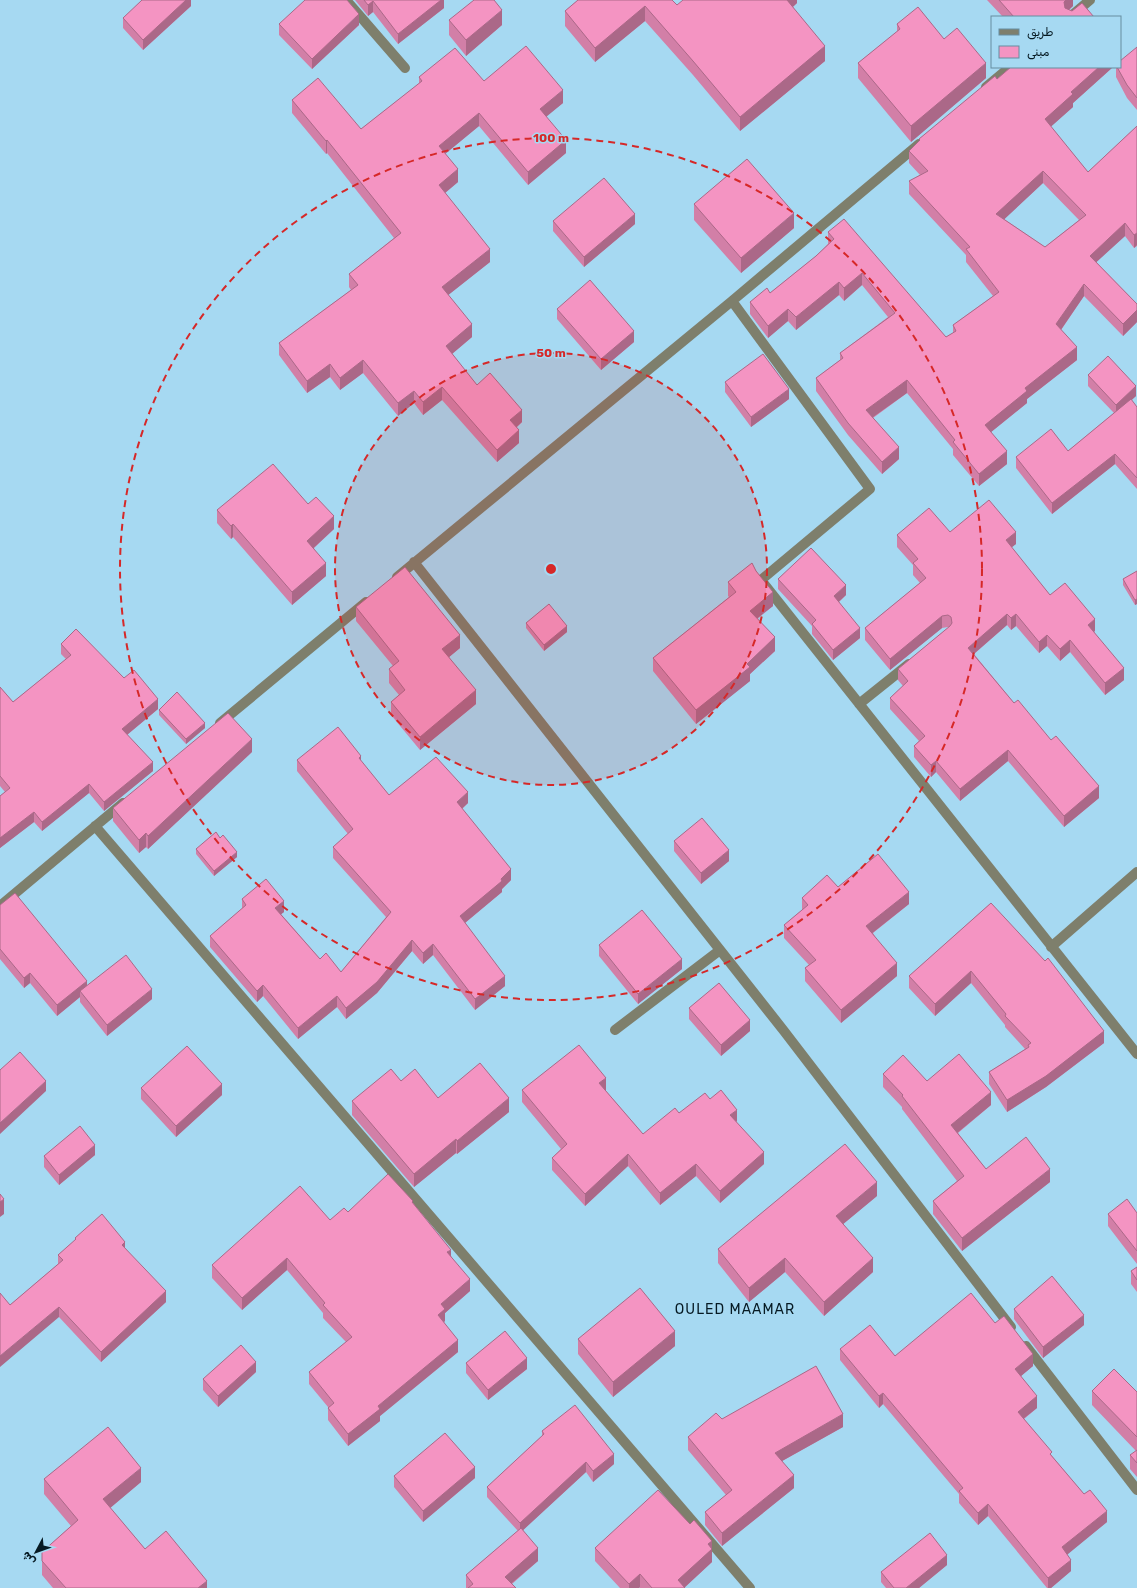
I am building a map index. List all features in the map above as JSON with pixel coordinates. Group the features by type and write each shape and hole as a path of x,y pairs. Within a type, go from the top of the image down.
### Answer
{"street":[{"path":"346,0 405,68"},
{"path":"1071,16 1090,0"},
{"path":"980,92 1009,68"},
{"path":"390,583 732,301 926,138"},
{"path":"732,301 870,489 761,580 1137,1054"},
{"path":"414,562 720,950 1137,1490"},
{"path":"212,730 371,598"},
{"path":"859,704 917,657"},
{"path":"0,906 132,796"},
{"path":"95,826 750,1588"},
{"path":"1051,947 1137,872"},
{"path":"615,1030 720,950"}],"building":[{"path":"142,0 186,0 143,40 123,18"},
{"path":"305,0 347,0 359,14 312,59 279,24"},
{"path":"364,0 441,0 398,34 373,1 368,5"},
{"path":"474,0 494,0 502,10 466,40 449,20"},
{"path":"578,0 672,0 677,5 683,0 787,0 825,46 740,117 645,6 595,48 565,11"},
{"path":"999,0 1066,0 1064,2 1065,8 1072,11 1082,3 1093,16 1013,16"},
{"path":"918,7 944,39 957,28 986,63 911,126 858,63 900,29 897,24"},
{"path":"526,46 563,90 540,109 566,140 528,172 479,113 439,146 458,169 439,185 490,249 442,287 472,324 446,346 477,385 490,373 522,410 510,420 519,430 497,450 442,387 423,402 414,391 398,403 363,360 340,378 330,364 307,381 279,343 358,285 349,274 401,233 327,140 326,141 292,100 318,78 361,129 422,81 419,77 455,48 484,81"},
{"path":"1137,47 1137,98 1127,85 1118,68 1121,68 1121,60"},
{"path":"1010,68 1098,68 1071,92 1073,94 1045,119 1088,172 1137,126 1137,233 1134,235 1125,223 1090,256 1137,304 1137,310 1123,324 1084,284 1056,324 1077,347 1025,388 1027,391 985,425 1007,451 979,474 953,442 955,440 907,380 866,410 899,447 882,462 848,423 816,378 843,358 840,353 895,313 862,273 844,288 839,282 796,317 788,309 768,326 750,302 767,288 770,293 816,256 834,239 828,232 844,219 946,337 956,331 953,325 999,292 966,249 970,247 909,181 928,171 909,151 920,140 919,139 995,76 997,79","holes":["1043,171 1086,215 1045,247 996,214"]},
{"path":"747,159 794,213 741,258 694,204"},
{"path":"604,178 635,214 584,257 553,221"},
{"path":"590,280 634,331 601,359 557,309"},
{"path":"763,354 789,389 751,417 725,382"},
{"path":"1108,356 1136,386 1116,405 1088,375"},
{"path":"1131,399 1137,407 1137,478 1115,454 1052,503 1016,457 1051,429 1068,451"},
{"path":"273,464 308,504 316,497 334,516 307,541 326,563 292,592 233,524 231,526 217,510"},
{"path":"989,500 1016,532 1006,540 1050,595 1065,583 1095,619 1088,625 1124,668 1105,683 1070,640 1060,649 1047,635 1039,642 1016,614 1011,618 1007,614 968,648 1014,703 1018,700 1051,740 1056,736 1099,786 1064,816 1008,750 960,789 936,761 931,765 914,746 925,736 890,698 908,681 898,669 950,626 952,623 951,617 948,615 942,616 890,659 865,628 926,578 913,563 918,559 897,535 929,508 950,532"},
{"path":"811,548 846,585 834,596 860,628 833,650 812,624 816,620 778,579"},
{"path":"752,563 756,571 773,592 750,611 775,637 747,664 750,667 696,710 653,658 736,592 728,582"},
{"path":"405,567 460,635 442,649 476,690 420,737 391,702 405,690 389,669 399,661 356,607"},
{"path":"1137,571 1137,599 1135,600 1123,579"},
{"path":"549,604 567,626 544,645 526,623"},
{"path":"76,629 124,678 134,670 158,699 122,729 153,762 104,802 89,784 42,822 34,812 0,838 0,796 10,788 0,776 0,687 13,702 71,655 61,644"},
{"path":"177,692 205,723 186,739 159,710"},
{"path":"228,713 252,739 148,836 146,833 139,840 113,808"},
{"path":"338,727 361,756 359,758 389,795 436,757 468,792 457,802 511,869 501,879 502,881 460,916 505,976 475,999 433,944 423,953 412,940 377,982 346,1008 337,996 298,1028 263,985 257,991 210,936 246,905 242,899 266,879 284,901 275,908 320,959 326,953 341,972 391,912 333,847 353,829 297,760"},
{"path":"702,818 729,850 701,873 674,841"},
{"path":"216,832 220,838 223,835 237,852 214,871 196,849"},
{"path":"878,854 909,892 866,926 897,963 841,1010 805,968 816,960 784,925 808,905 802,898 827,875 838,887"},
{"path":"15,893 87,981 57,1005 30,973 24,978 0,949 0,905"},
{"path":"991,903 1045,961 1048,958 1104,1031 1046,1076 1007,1100 989,1072 1029,1047 1028,1045 1031,1043 1005,1016 1006,1014 971,971 935,1004 909,976"},
{"path":"642,910 682,959 638,994 599,945"},
{"path":"126,955 152,989 107,1025 80,991"},
{"path":"719,983 750,1020 721,1045 689,1008"},
{"path":"579,1045 606,1078 599,1083 643,1134 675,1108 679,1113 705,1093 710,1099 721,1090 737,1110 730,1115 764,1152 720,1191 696,1164 660,1193 628,1154 585,1194 552,1158 567,1144 522,1090"},
{"path":"187,1046 222,1084 176,1126 141,1088"},
{"path":"20,1052 46,1081 0,1123 0,1070"},
{"path":"959,1054 991,1092 951,1125 986,1169 1026,1137 1050,1169 962,1238 933,1201 964,1176 902,1096 903,1095 883,1074 903,1055 927,1081"},
{"path":"480,1063 509,1098 414,1174 352,1101 391,1069 401,1081 415,1069 438,1098"},
{"path":"80,1126 95,1145 59,1175 44,1156"},
{"path":"845,1144 877,1182 836,1216 873,1258 824,1302 785,1258 749,1288 718,1249"},
{"path":"388,1174 413,1201 412,1202 451,1250 447,1252 470,1279 441,1304 445,1309 438,1315 458,1340 378,1406 380,1409 348,1434 328,1408 334,1403 309,1372 352,1337 323,1305 325,1303 287,1258 242,1298 212,1265 300,1186 330,1220 344,1208 348,1212"},
{"path":"0,1194 4,1199 0,1202"},
{"path":"1127,1199 1137,1213 1137,1251 1108,1214"},
{"path":"102,1214 125,1242 122,1245 166,1291 101,1352 59,1307 0,1356 0,1293 10,1305 63,1260 58,1255"},
{"path":"1137,1267 1137,1280 1131,1271"},
{"path":"1052,1276 1084,1315 1043,1347 1014,1309"},
{"path":"640,1288 675,1331 613,1382 578,1339"},
{"path":"971,1293 995,1323 1004,1316 1033,1354 1015,1369 1037,1396 1018,1412 1052,1452 1050,1454 1084,1494 1090,1490 1107,1511 1062,1547 1071,1560 1048,1578 988,1504 978,1513 959,1491 963,1488 883,1393 879,1396 840,1349 870,1325 895,1356"},
{"path":"505,1331 527,1358 488,1390 466,1363"},
{"path":"241,1345 256,1362 218,1396 203,1379"},
{"path":"816,1366 843,1414 775,1453 794,1475 722,1533 705,1512 732,1490 688,1437 716,1413 722,1419"},
{"path":"1114,1369 1137,1392 1137,1437 1092,1391"},
{"path":"575,1405 614,1454 593,1471 586,1462 520,1523 487,1487 544,1434 542,1431"},
{"path":"108,1427 141,1468 103,1499 145,1549 166,1531 207,1581 198,1588 66,1588 42,1561 42,1552 78,1520 44,1479"},
{"path":"445,1433 475,1467 423,1511 394,1476"},
{"path":"1137,1450 1137,1463 1130,1455"},
{"path":"658,1490 690,1524 694,1520 712,1541 708,1544 712,1549 678,1580 685,1588 652,1588 640,1574 629,1584 595,1548"},
{"path":"521,1528 538,1548 505,1577 516,1588 468,1588 473,1584 466,1575"},
{"path":"930,1533 947,1555 906,1588 894,1588 881,1572"}],"district":[{"name":"OULED MAAMAR","path":"735,1309"}]}
